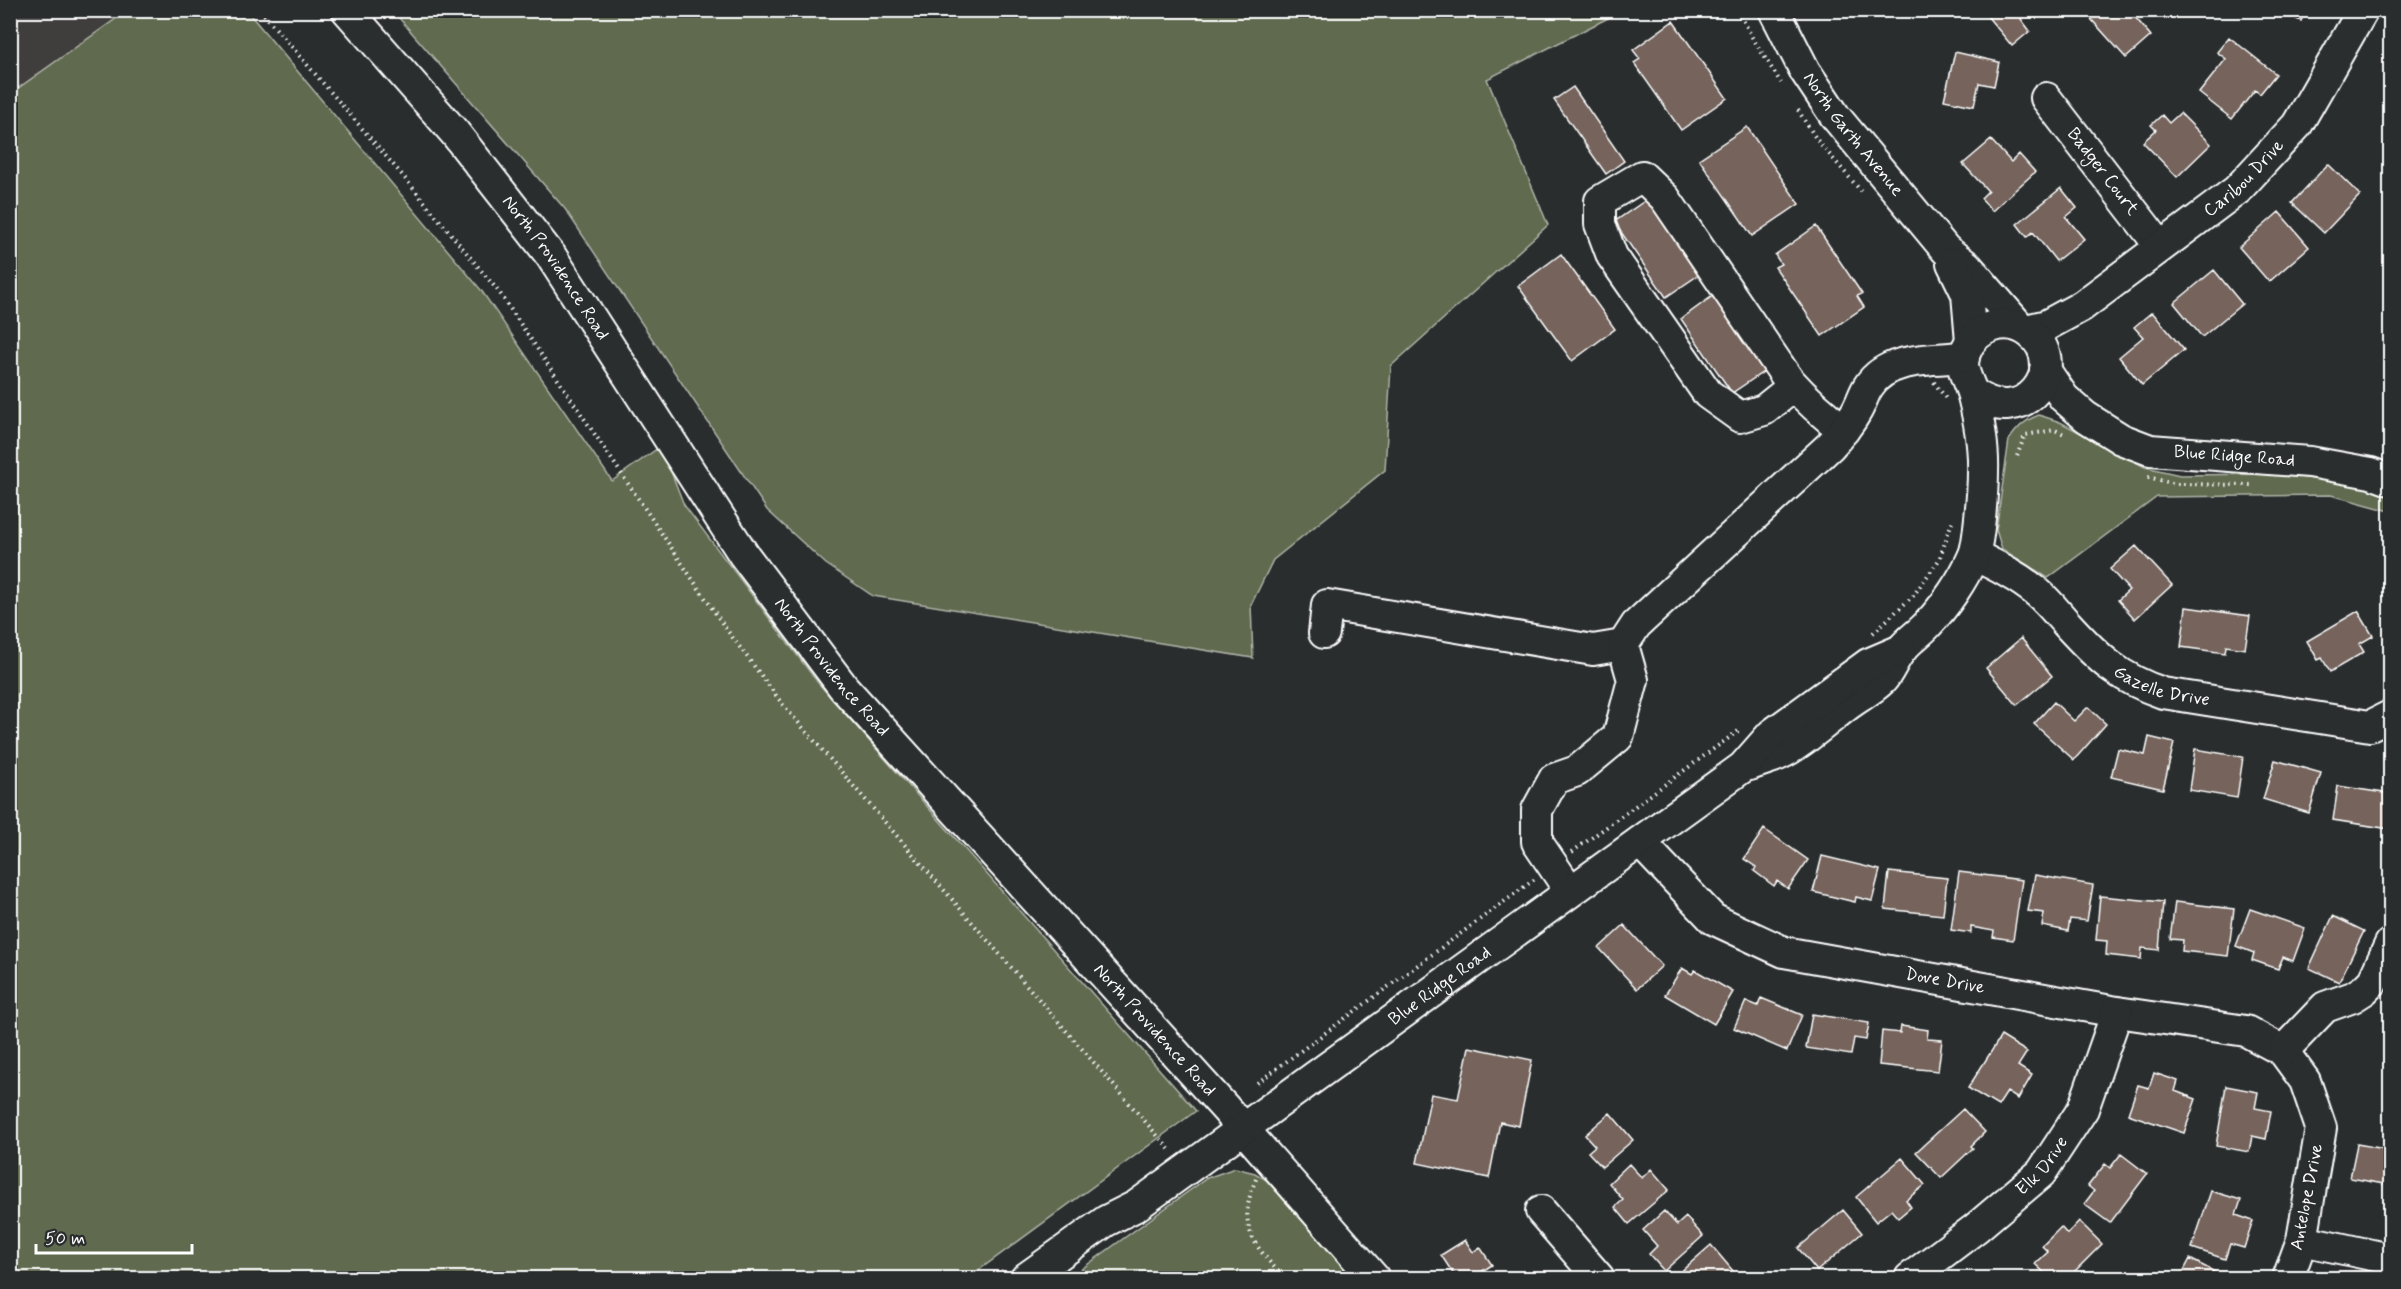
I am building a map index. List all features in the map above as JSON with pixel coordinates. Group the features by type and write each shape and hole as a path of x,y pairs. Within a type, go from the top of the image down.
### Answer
{"street":[{"name":"North Providence Road","path":"347,10 455,133 551,256 744,555 844,688 1243,1129 1374,1278"},
{"name":"North Garth Avenue","path":"1774,10 1805,71 1835,116 1946,250 1967,266 2023,328"},
{"name":"Caribou Drive","path":"2023,328 2047,325 2082,306 2237,190 2297,125 2363,10"},
{"name":"Badger Court","path":"2046,98 2160,246"},
{"path":"1794,386 1764,410 1740,417 1708,394 1612,256 1600,224 1600,201 1642,176 1665,198 1794,386 1811,406 1851,421"},
{"name":"North Garth Avenue","path":"1946,250 1967,294 1965,376"},
{"name":"Caribou Drive","path":"2045,363 2055,337 2082,306"},
{"path":"1851,421 1869,385 1884,370 1904,363 1965,376 1983,401 1996,406 2020,403 2034,394 2042,383 2045,363 2040,344 2023,328 2007,324 1993,325 1980,331 1965,376"},
{"name":"Blue Ridge Road","path":"2045,363 2064,398 2086,417 2121,439 2150,450 2310,462 2371,473 2391,480"},
{"name":"Blue Ridge Road","path":"1026,1278 1106,1221 1136,1206 1640,842 1743,767 1772,734 1868,664 1901,650 1930,623 1954,590 1974,555 1983,471 1981,434 1965,376"},
{"path":"1327,606 1593,650 1623,645 1636,625 1851,421 1896,387 1913,379 1965,376"},
{"name":"Blue Ridge Road","path":"1983,471 2020,403 2086,417"},
{"name":"Gazelle Drive","path":"1974,555 2010,573 2039,593 2092,652 2116,672 2140,685 2163,693 2370,726 2391,716"},
{"path":"1570,891 1537,842 1537,810 1554,779 1577,771 1618,737 1633,680 1623,645"},
{"name":"Dove Drive","path":"1640,842 1713,920 1784,952 2117,1012 2246,1031 2283,1051 2305,1081"},
{"path":"2283,1051 2325,1007 2364,990 2373,981 2391,944"},
{"name":"Elk Drive","path":"1910,1278 1976,1228 2041,1173 2083,1109 2117,1012"},
{"name":"Antelope Drive","path":"2288,1278 2302,1240 2321,1128 2305,1081"},
{"name":"Blue Ridge Road","path":"1061,1278 1112,1240 1136,1206"},
{"path":"1541,1211 1599,1278"},
{"path":"2302,1240 2391,1259"}],"path":[{"path":"260,10 499,292 724,626 784,706 1169,1149"},
{"path":"1738,10 1752,38 1781,84"},
{"path":"1793,103 1817,140 1868,199"},
{"path":"1934,377 1934,385 1965,376"},
{"path":"1872,634 1913,596 1939,560 1956,510"},
{"path":"1257,1083 1746,725"},
{"path":"1257,1176 1246,1218 1255,1245 1284,1278"}],"shaded area":[{"path":"11,11 127,11 11,94"}],"green space":[{"path":"127,11 247,11 481,290 612,481 661,446 684,505 819,684 1196,1111 968,1278 11,1278 10,94"},
{"path":"393,11 1622,11 1487,79 1548,225 1391,366 1385,470 1273,560 1251,605 1253,658 873,596 826,564 767,510 565,209"},
{"path":"2039,415 2060,422 2145,467 2180,475 2276,474 2354,484 2390,495 2390,511 2331,495 2157,497 2048,578 2002,549 1996,530 2009,440 2022,425"},
{"path":"1235,1168 1255,1173 1268,1181 1353,1278 1069,1278 1207,1178"}],"building":[{"path":"1982,10 2030,10 2021,19 2030,31 2012,46"},
{"path":"2102,10 2129,10 2151,36 2126,58 2091,19"},
{"path":"2275,10 2306,10 2301,21"},
{"path":"1673,21 1727,98 1681,130 1634,63 1640,59 1633,50"},
{"path":"2229,37 2276,74 2260,94 2255,90 2232,119 2199,93 2226,59 2217,52"},
{"path":"1955,52 1999,62 1994,86 1979,83 1974,106 1944,100"},
{"path":"1573,87 1624,161 1606,174 1554,100"},
{"path":"2180,113 2211,144 2177,177 2143,142 2156,130 2151,125 2162,115 2169,123"},
{"path":"1747,127 1799,204 1752,236 1699,159"},
{"path":"1991,140 2011,162 2019,154 2035,172 1992,211 1981,198 1988,191 1963,164"},
{"path":"2328,164 2360,195 2324,233 2292,203"},
{"path":"2061,188 2077,208 2066,217 2084,239 2056,261 2033,232 2027,237 2017,224"},
{"path":"1649,198 1700,274 1666,297 1614,222"},
{"path":"2279,212 2309,247 2269,282 2239,247"},
{"path":"1816,226 1862,294 1857,296 1864,307 1822,336 1775,267 1781,264 1775,255"},
{"path":"1561,254 1615,329 1572,361 1518,286"},
{"path":"2214,270 2242,304 2202,337 2174,303"},
{"path":"1714,295 1766,370 1732,393 1681,319"},
{"path":"2152,312 2184,350 2142,385 2119,357 2143,337 2134,327"},
{"path":"2136,546 2172,585 2135,619 2118,600 2129,590 2110,569"},
{"path":"2186,607 2250,616 2245,649 2226,646 2225,653 2181,647"},
{"path":"2358,611 2373,636 2359,644 2364,652 2330,672 2322,658 2318,660 2307,641"},
{"path":"2021,638 2052,676 2017,705 1986,668"},
{"path":"2054,702 2074,721 2088,707 2106,724 2074,760 2034,724"},
{"path":"2149,737 2174,743 2163,789 2111,777 2118,749 2145,755"},
{"path":"2195,749 2243,757 2237,798 2189,790"},
{"path":"2275,760 2321,773 2309,813 2263,799"},
{"path":"2338,786 2390,794 2390,829 2333,820"},
{"path":"1764,829 1808,860 1788,889 1777,881 1774,886 1754,871 1756,867 1744,859"},
{"path":"1822,856 1880,870 1872,901 1856,897 1855,902 1813,892"},
{"path":"1889,872 1947,878 1943,915 1885,909"},
{"path":"1959,872 2022,880 2013,940 1993,937 1994,931 1971,927 1971,933 1951,930"},
{"path":"2035,875 2093,885 2087,921 2070,919 2068,931 2042,926 2044,913 2028,911"},
{"path":"2100,896 2163,902 2159,950 2142,948 2141,959 2106,955 2107,941 2096,940"},
{"path":"2175,902 2234,909 2228,956 2182,951 2183,940 2170,939"},
{"path":"2250,909 2305,928 2293,961 2283,957 2278,969 2252,960 2254,953 2236,946"},
{"path":"2333,916 2364,931 2339,982 2309,968"},
{"path":"1624,925 1662,966 1637,989 1599,948"},
{"path":"1682,968 1692,974 1695,970 1733,992 1714,1024 1665,995"},
{"path":"1761,998 1802,1015 1787,1051 1734,1028 1746,1001 1758,1006"},
{"path":"1812,1014 1869,1023 1866,1040 1854,1038 1851,1055 1806,1048"},
{"path":"1901,1026 1928,1030 1927,1039 1942,1040 1938,1071 1879,1065 1882,1031 1900,1033"},
{"path":"2001,1036 2027,1052 2018,1066 2032,1075 2018,1099 2007,1092 1998,1106 1968,1088"},
{"path":"1469,1047 1532,1060 1519,1126 1500,1122 1489,1178 1417,1163 1431,1094 1458,1099"},
{"path":"2154,1073 2178,1081 2175,1091 2196,1099 2184,1133 2128,1114 2138,1085 2149,1088"},
{"path":"2226,1086 2258,1092 2255,1108 2271,1111 2266,1139 2252,1136 2249,1152 2216,1146"},
{"path":"1963,1109 1985,1132 1971,1146 1973,1148 1941,1178 1916,1152"},
{"path":"1610,1113 1633,1140 1602,1167 1588,1152 1595,1146 1585,1135"},
{"path":"2357,1144 2390,1150 2390,1185 2350,1178"},
{"path":"2121,1154 2147,1174 2110,1223 2084,1204 2094,1191 2088,1186 2105,1164 2110,1168"},
{"path":"1902,1158 1925,1185 1906,1200 1911,1207 1898,1218 1891,1210 1876,1222 1856,1197"},
{"path":"1629,1164 1642,1178 1651,1169 1669,1190 1629,1224 1615,1207 1623,1200 1609,1183"},
{"path":"2211,1191 2241,1200 2236,1215 2253,1221 2244,1248 2230,1244 2225,1259 2192,1248"},
{"path":"1843,1210 1862,1233 1817,1271 1798,1248"},
{"path":"1664,1211 1677,1225 1686,1217 1703,1236 1664,1271 1649,1254 1657,1246 1643,1230"},
{"path":"2079,1221 2102,1244 2068,1278 2050,1278 2035,1264 2048,1252 2042,1246 2061,1227 2067,1234"},
{"path":"1465,1240 1473,1252 1480,1247 1492,1265 1472,1278 1456,1278 1441,1255"},
{"path":"1711,1245 1739,1278 1679,1278 1677,1275"},
{"path":"2190,1259 2219,1274 2217,1278 2180,1278"}]}
